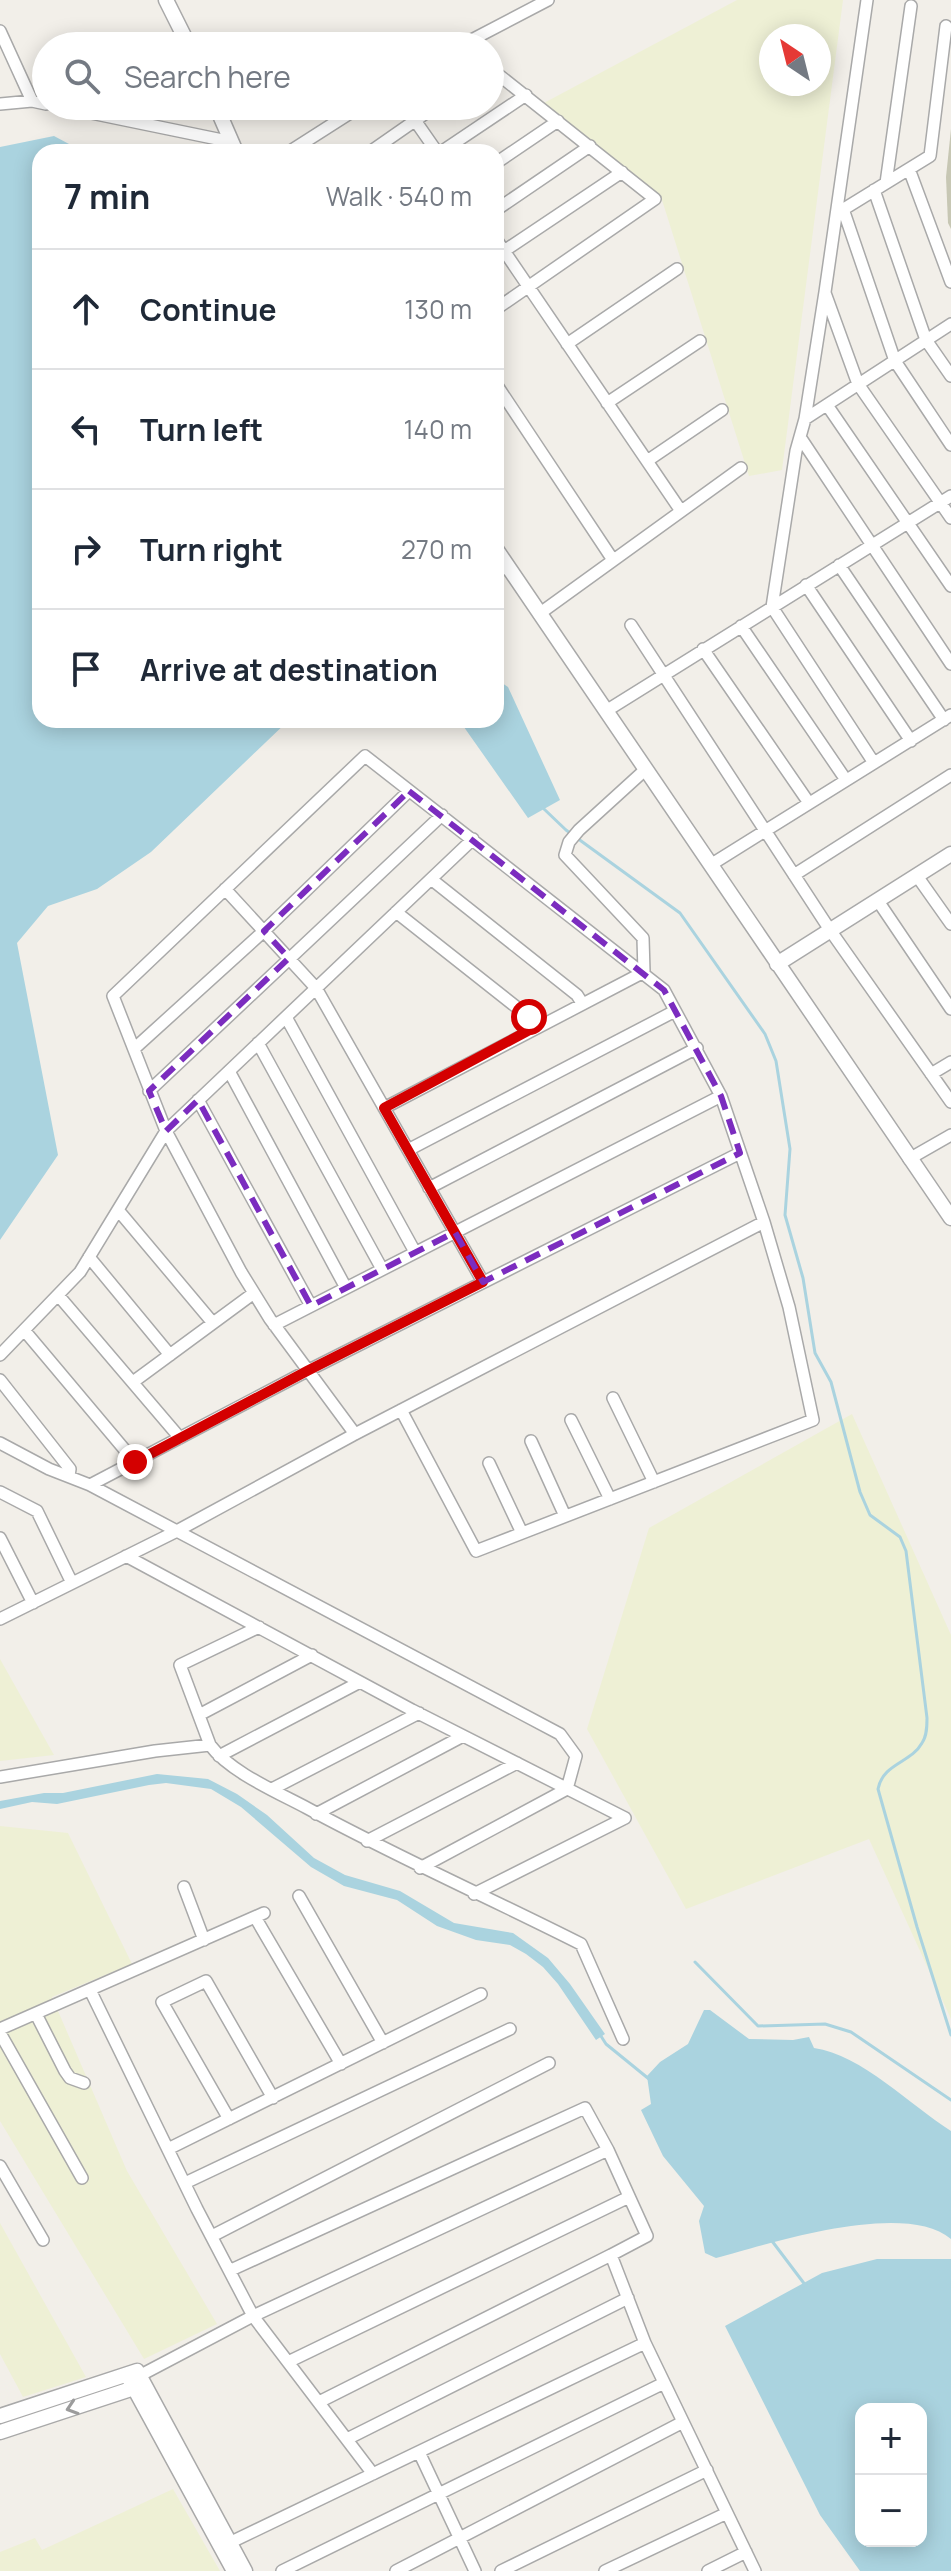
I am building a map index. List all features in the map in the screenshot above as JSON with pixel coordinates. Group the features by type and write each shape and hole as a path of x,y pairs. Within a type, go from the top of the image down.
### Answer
{"street":[{"path":"166,0 182,32"},
{"path":"487,32 548,0"},
{"path":"867,0 839,212 772,607 874,763"},
{"path":"886,183 911,6"},
{"path":"839,212 930,156 946,26"},
{"path":"0,31 32,101 0,104"},
{"path":"504,78 655,199 504,304"},
{"path":"504,109 526,95"},
{"path":"117,120 221,144"},
{"path":"222,120 233,144"},
{"path":"302,144 339,120"},
{"path":"381,144 415,120 433,144"},
{"path":"451,144 488,120"},
{"path":"504,158 558,121"},
{"path":"504,205 590,146"},
{"path":"909,169 951,282"},
{"path":"622,172 504,251 681,511"},
{"path":"874,190 926,340 951,376"},
{"path":"839,212 895,361 951,445"},
{"path":"567,344 677,269"},
{"path":"825,292 858,384 946,499 951,518"},
{"path":"805,419 951,324"},
{"path":"607,403 700,341"},
{"path":"504,396 613,560"},
{"path":"827,405 951,586"},
{"path":"647,461 722,410"},
{"path":"800,437 951,664"},
{"path":"539,614 741,468"},
{"path":"606,711 946,499"},
{"path":"712,864 948,718 839,565"},
{"path":"504,572 539,614 950,1216"},
{"path":"806,585 911,741"},
{"path":"631,625 830,930 951,1102"},
{"path":"741,626 846,780"},
{"path":"703,649 809,803"},
{"path":"355,1434 254,1293 166,1131 113,996 365,756 664,990 721,1096 789,1307 813,1420 476,1551 401,1410"},
{"path":"644,972 643,938 565,855 574,836 646,769"},
{"path":"794,875 951,775"},
{"path":"135,1048 264,931 409,791"},
{"path":"149,1091 442,815"},
{"path":"0,1355 80,1272 166,1131 473,839"},
{"path":"777,964 951,854"},
{"path":"917,876 951,924"},
{"path":"431,879 577,995 582,1003"},
{"path":"225,889 316,988 483,1282"},
{"path":"878,901 951,1009"},
{"path":"396,912 529,1017 535,1027"},
{"path":"384,1108 644,972"},
{"path":"408,1150 675,1011"},
{"path":"286,1017 415,1252"},
{"path":"258,1043 382,1269"},
{"path":"429,1188 697,1048"},
{"path":"931,1074 951,1062"},
{"path":"229,1071 346,1288"},
{"path":"274,1325 721,1096"},
{"path":"198,1100 311,1306"},
{"path":"909,1159 951,1135"},
{"path":"90,1485 307,1371 740,1153"},
{"path":"118,1210 213,1323"},
{"path":"0,1619 175,1532 355,1434 764,1222"},
{"path":"89,1257 170,1355"},
{"path":"133,1382 254,1293"},
{"path":"58,1295 180,1438"},
{"path":"24,1330 135,1462"},
{"path":"0,1380 70,1469 69,1476"},
{"path":"613,1398 654,1482"},
{"path":"571,1420 610,1499"},
{"path":"531,1441 565,1516"},
{"path":"0,1443 90,1485 560,1734 576,1756 567,1789 420,1868"},
{"path":"489,1463 522,1533"},
{"path":"0,1492 37,1511 72,1583"},
{"path":"0,1538 33,1603"},
{"path":"126,1556 419,1713 625,1818 474,1894"},
{"path":"259,1627 180,1665 210,1745 219,1756 367,1841 581,1944 623,2039"},
{"path":"199,1715 312,1655"},
{"path":"219,1756 360,1682"},
{"path":"272,1789 419,1713"},
{"path":"316,1814 463,1736"},
{"path":"0,1777 210,1745"},
{"path":"367,1841 517,1763"},
{"path":"184,1887 204,1940"},
{"path":"299,1896 383,2043"},
{"path":"82,2178 0,2031 259,1915 341,2064"},
{"path":"229,2119 162,2002 206,1981 273,2098"},
{"path":"90,1990 253,2316 373,2474"},
{"path":"168,2149 481,1994"},
{"path":"36,2014 65,2071 70,2078 84,2083"},
{"path":"185,2183 510,2029"},
{"path":"212,2236 549,2063"},
{"path":"231,2270 585,2108 647,2236 319,2402"},
{"path":"0,2432 136,2381 253,2316 608,2150"},
{"path":"0,2166 43,2240"},
{"path":"288,2362 629,2197"},
{"path":"611,2255 645,2343 755,2571"},
{"path":"347,2439 628,2298"},
{"path":"225,2545 645,2343"},
{"path":"0,2416 136,2381"},
{"path":"136,2381 225,2545 245,2571"},
{"path":"282,2571 664,2383"},
{"path":"396,2571 683,2422"},
{"path":"419,2452 475,2571"},
{"path":"501,2571 707,2470"},
{"path":"605,2571 727,2513"},
{"path":"225,2545 234,2571"},
{"path":"708,2571 746,2552"}],"highlighted area":[{"path":"409,791 664,990 721,1096 740,1153 483,1282 455,1232 311,1306 198,1100 166,1131 149,1091 289,958 264,931"}],"shaded area":[{"path":"737,0 843,0 831,92 831,24 759,24 759,96 831,96 782,470 749,476 662,200 542,104"},
{"path":"951,129 951,229 948,223 946,177"},
{"path":"852,1414 951,1635 951,2019 869,1839 686,1909 587,1729 649,1528"},
{"path":"0,1659 54,1755 0,1761"},
{"path":"0,1826 68,1833 132,1964 52,1997 127,2171 217,2324 144,2359 0,2121"},
{"path":"0,2223 86,2377 23,2397 0,2354"},
{"path":"173,2489 220,2571 0,2571 0,2552 35,2538 42,2550"}],"water":[{"path":"54,136 69,144 32,144 32,728 281,728 151,852 97,889 48,906 17,943 58,1155 0,1240 0,147"},
{"path":"504,684 508,687 560,800 528,818 465,728 504,728"},
{"path":"157,1774 208,1779 267,1815 314,1858 345,1875 400,1891 454,1923 513,1933 548,1958 605,2034 596,2040 558,1984 526,1954 510,1945 476,1940 437,1926 397,1900 344,1886 311,1867 241,1807 211,1789 166,1783 57,1804 32,1802 0,1809 0,1801 63,1793"},
{"path":"704,2010 710,2010 749,2039 793,2040 809,2037 814,2048 850,2060 868,2070 951,2131 951,2239 930,2228 902,2223 871,2224 803,2235 716,2258 705,2253 699,2221 704,2206 663,2156 641,2110 651,2104 647,2076 660,2062 688,2044"},
{"path":"877,2259 951,2259 951,2571 860,2571 820,2515 725,2326 822,2273"}],"waterway":[{"path":"544,809 566,830 680,913 765,1034 776,1061 790,1149 785,1215 803,1278 815,1353 831,1382 860,1492 870,1515 900,1537 906,1551 927,1718 926,1731 917,1750 891,1768 878,1789 951,2035"},
{"path":"695,1962 758,2026 825,2024 851,2032 951,2100"},
{"path":"599,2033 606,2044 649,2079"},
{"path":"772,2241 806,2286"}],"route":[{"path":"135,1462 483,1282 384,1108 535,1027 529,1017"}]}
